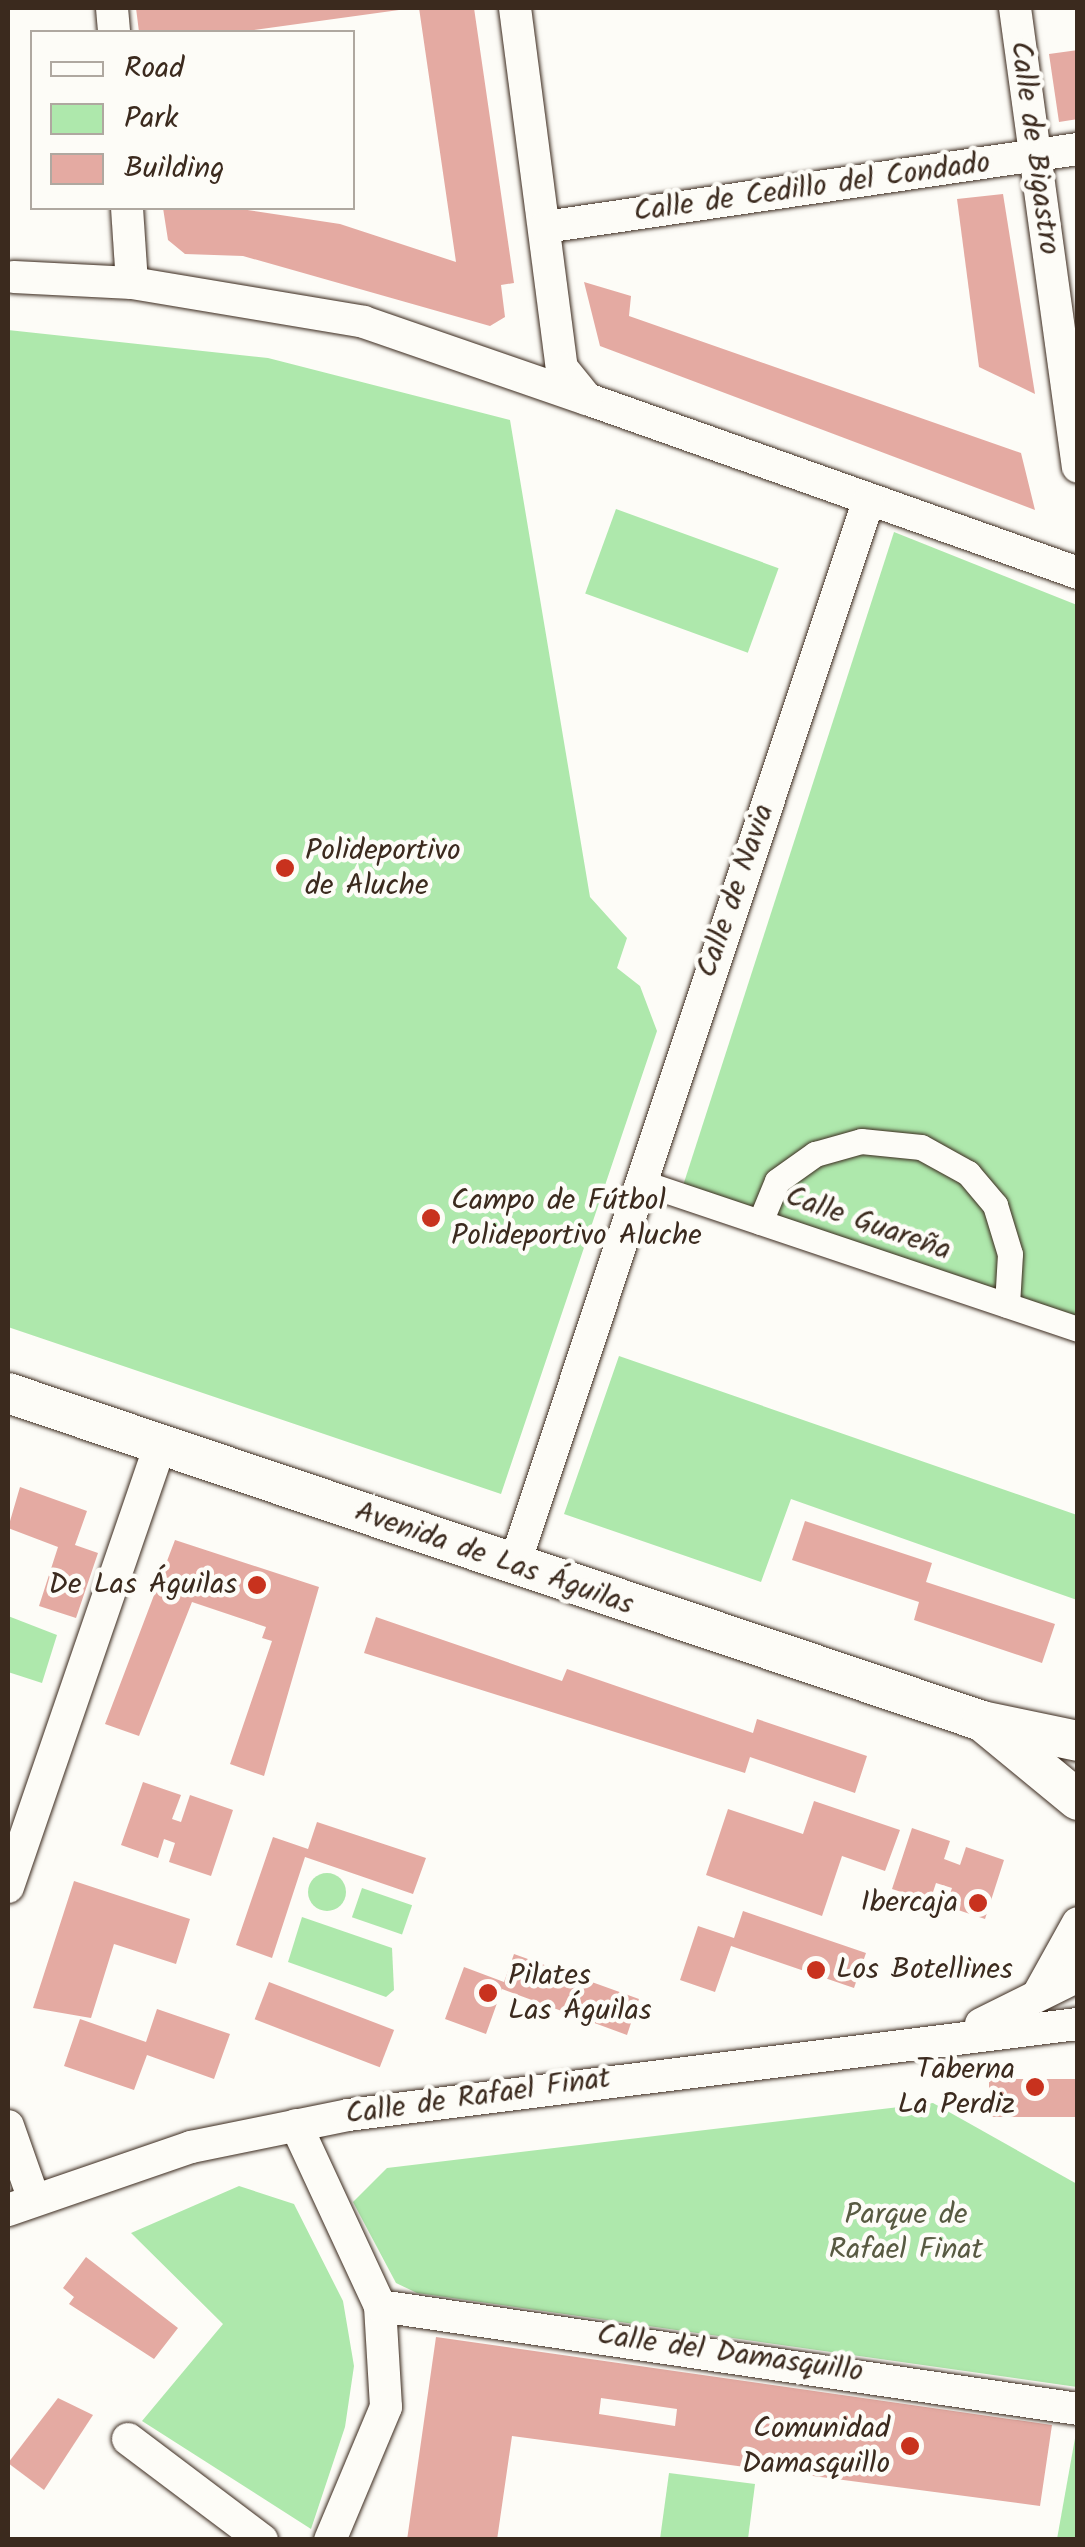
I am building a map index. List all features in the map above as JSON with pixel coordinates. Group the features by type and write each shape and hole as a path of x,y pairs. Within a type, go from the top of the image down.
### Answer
{"street":[{"path":"515,8 562,368 587,399"},
{"name":"Calle de Bigastro","path":"1015,8 1074,406 1078,466"},
{"name":"Calle de Cedillo del Condado","path":"546,226 1078,150"},
{"path":"127,210 132,283"},
{"path":"14,277 132,283 364,322 1078,574"},
{"name":"Calle de Navia","path":"514,1566 638,1181 868,502"},
{"path":"760,1222 778,1181 816,1154 861,1141 921,1147 968,1173 995,1205 1010,1254 1007,1306"},
{"name":"Calle Guareña","path":"638,1181 1078,1329"},
{"name":"Avenida de Las Águilas","path":"8,1393 982,1721 1078,1741"},
{"path":"8,1887 160,1446"},
{"name":"Avenida de Las Águilas","path":"982,1721 1077,1803"},
{"path":"1034,1999 1078,1923"},
{"name":"Calle de Rafael Finat","path":"959,2035 1078,1976"},
{"name":"Calle de Rafael Finat","path":"21,2205 191,2147 296,2125 959,2035 1078,2024"},
{"path":"296,2125 380,2306 386,2407 330,2540"},
{"path":"8,2126 21,2205"},
{"name":"Calle del Damasquillo","path":"380,2306 1078,2409"},
{"path":"128,2438 262,2540"}],"green space":[{"name":"Polideportivo de Aluche","path":"8,330 268,358 510,420 590,897 627,938 617,968 640,986 657,1031 501,1494 8,1327"},
{"path":"616,509 779,568 748,653 585,594"},
{"path":"894,532 1077,605 1077,1329 680,1195"},
{"path":"619,1356 1077,1515 1077,1600 791,1499 761,1582 564,1514"},
{"path":"8,1616 57,1635 42,1683 8,1672"},
{"path":"327,1873 340,1879 346,1892 340,1905 327,1911 314,1905 308,1892 314,1879"},
{"path":"362,1888 412,1905 402,1935 352,1917"},
{"path":"302,1917 392,1948 394,1990 386,1997 288,1962"},
{"name":"Parque de Rafael Finat","path":"933,2103 1077,2184 1077,2387 417,2293 396,2283 353,2202 387,2168"},
{"path":"239,2186 294,2204 343,2301 354,2366 345,2427 311,2529 142,2421 223,2324 131,2233"},
{"path":"1077,2427 1077,2539 1057,2539"},
{"path":"669,2473 755,2484 748,2539 660,2539"}],"building":[{"path":"136,8 399,8 254,30 139,30"},
{"path":"419,8 474,8 514,283 501,285 505,317 490,326 243,256 185,254 168,240 163,210 247,210 340,224 456,262"},
{"path":"1078,50 1078,119 1059,122 1049,54"},
{"path":"1003,194 1035,394 979,367 957,199"},
{"path":"584,282 631,296 629,316 1021,453 1035,510 600,346"},
{"path":"20,1487 87,1511 75,1545 98,1553 76,1618 39,1606 58,1547 8,1528"},
{"path":"805,1521 932,1563 926,1582 1055,1624 1042,1663 914,1620 919,1602 792,1560"},
{"path":"175,1540 319,1587 264,1776 230,1764 272,1641 262,1638 266,1627 192,1602 139,1736 105,1724"},
{"path":"376,1617 562,1681 567,1669 753,1733 757,1719 867,1756 855,1793 750,1757 745,1773 364,1653"},
{"path":"143,1782 181,1795 172,1819 181,1822 190,1795 233,1810 211,1876 169,1862 175,1843 164,1839 158,1858 121,1845"},
{"path":"814,1801 900,1830 885,1871 842,1856 822,1916 706,1875 728,1809 803,1834"},
{"path":"317,1822 426,1858 413,1894 305,1857 272,1958 236,1945 273,1837 308,1849"},
{"path":"912,1828 950,1841 944,1859 960,1865 966,1847 1004,1860 985,1919 946,1906 952,1888 936,1883 930,1901 892,1889"},
{"path":"74,1881 190,1919 176,1964 114,1944 91,2018 33,2008"},
{"path":"743,1911 866,1953 854,1988 731,1946 715,1992 680,1980 698,1926 734,1938"},
{"path":"514,1954 639,1999 627,2035 502,1989 486,2034 445,2019 464,1967 504,1982"},
{"path":"269,1982 394,2030 380,2067 255,2019"},
{"path":"157,2009 230,2034 214,2079 147,2055 134,2090 64,2066 80,2019 146,2042"},
{"path":"989,2079 1078,2079 1078,2117 989,2117"},
{"path":"86,2257 178,2328 154,2359 69,2304 74,2297 63,2288"},
{"path":"436,2337 1052,2425 1040,2506 512,2436 497,2540 407,2540","holes":["601,2398 677,2409 675,2426 599,2414"]},
{"path":"58,2398 93,2415 44,2490 8,2463"}],"place":[{"name":"Polideportivo de Aluche","path":"285,868"},
{"name":"Campo de Fútbol Polideportivo Aluche","path":"431,1218"},
{"name":"De Las Águilas","path":"257,1585"},
{"name":"Ibercaja","path":"978,1903"},
{"name":"Los Botellines","path":"816,1970"},
{"name":"Pilates Las Águilas","path":"488,1993"},
{"name":"Taberna La Perdiz","path":"1035,2087"},
{"name":"Comunidad Damasquillo","path":"910,2446"}]}
